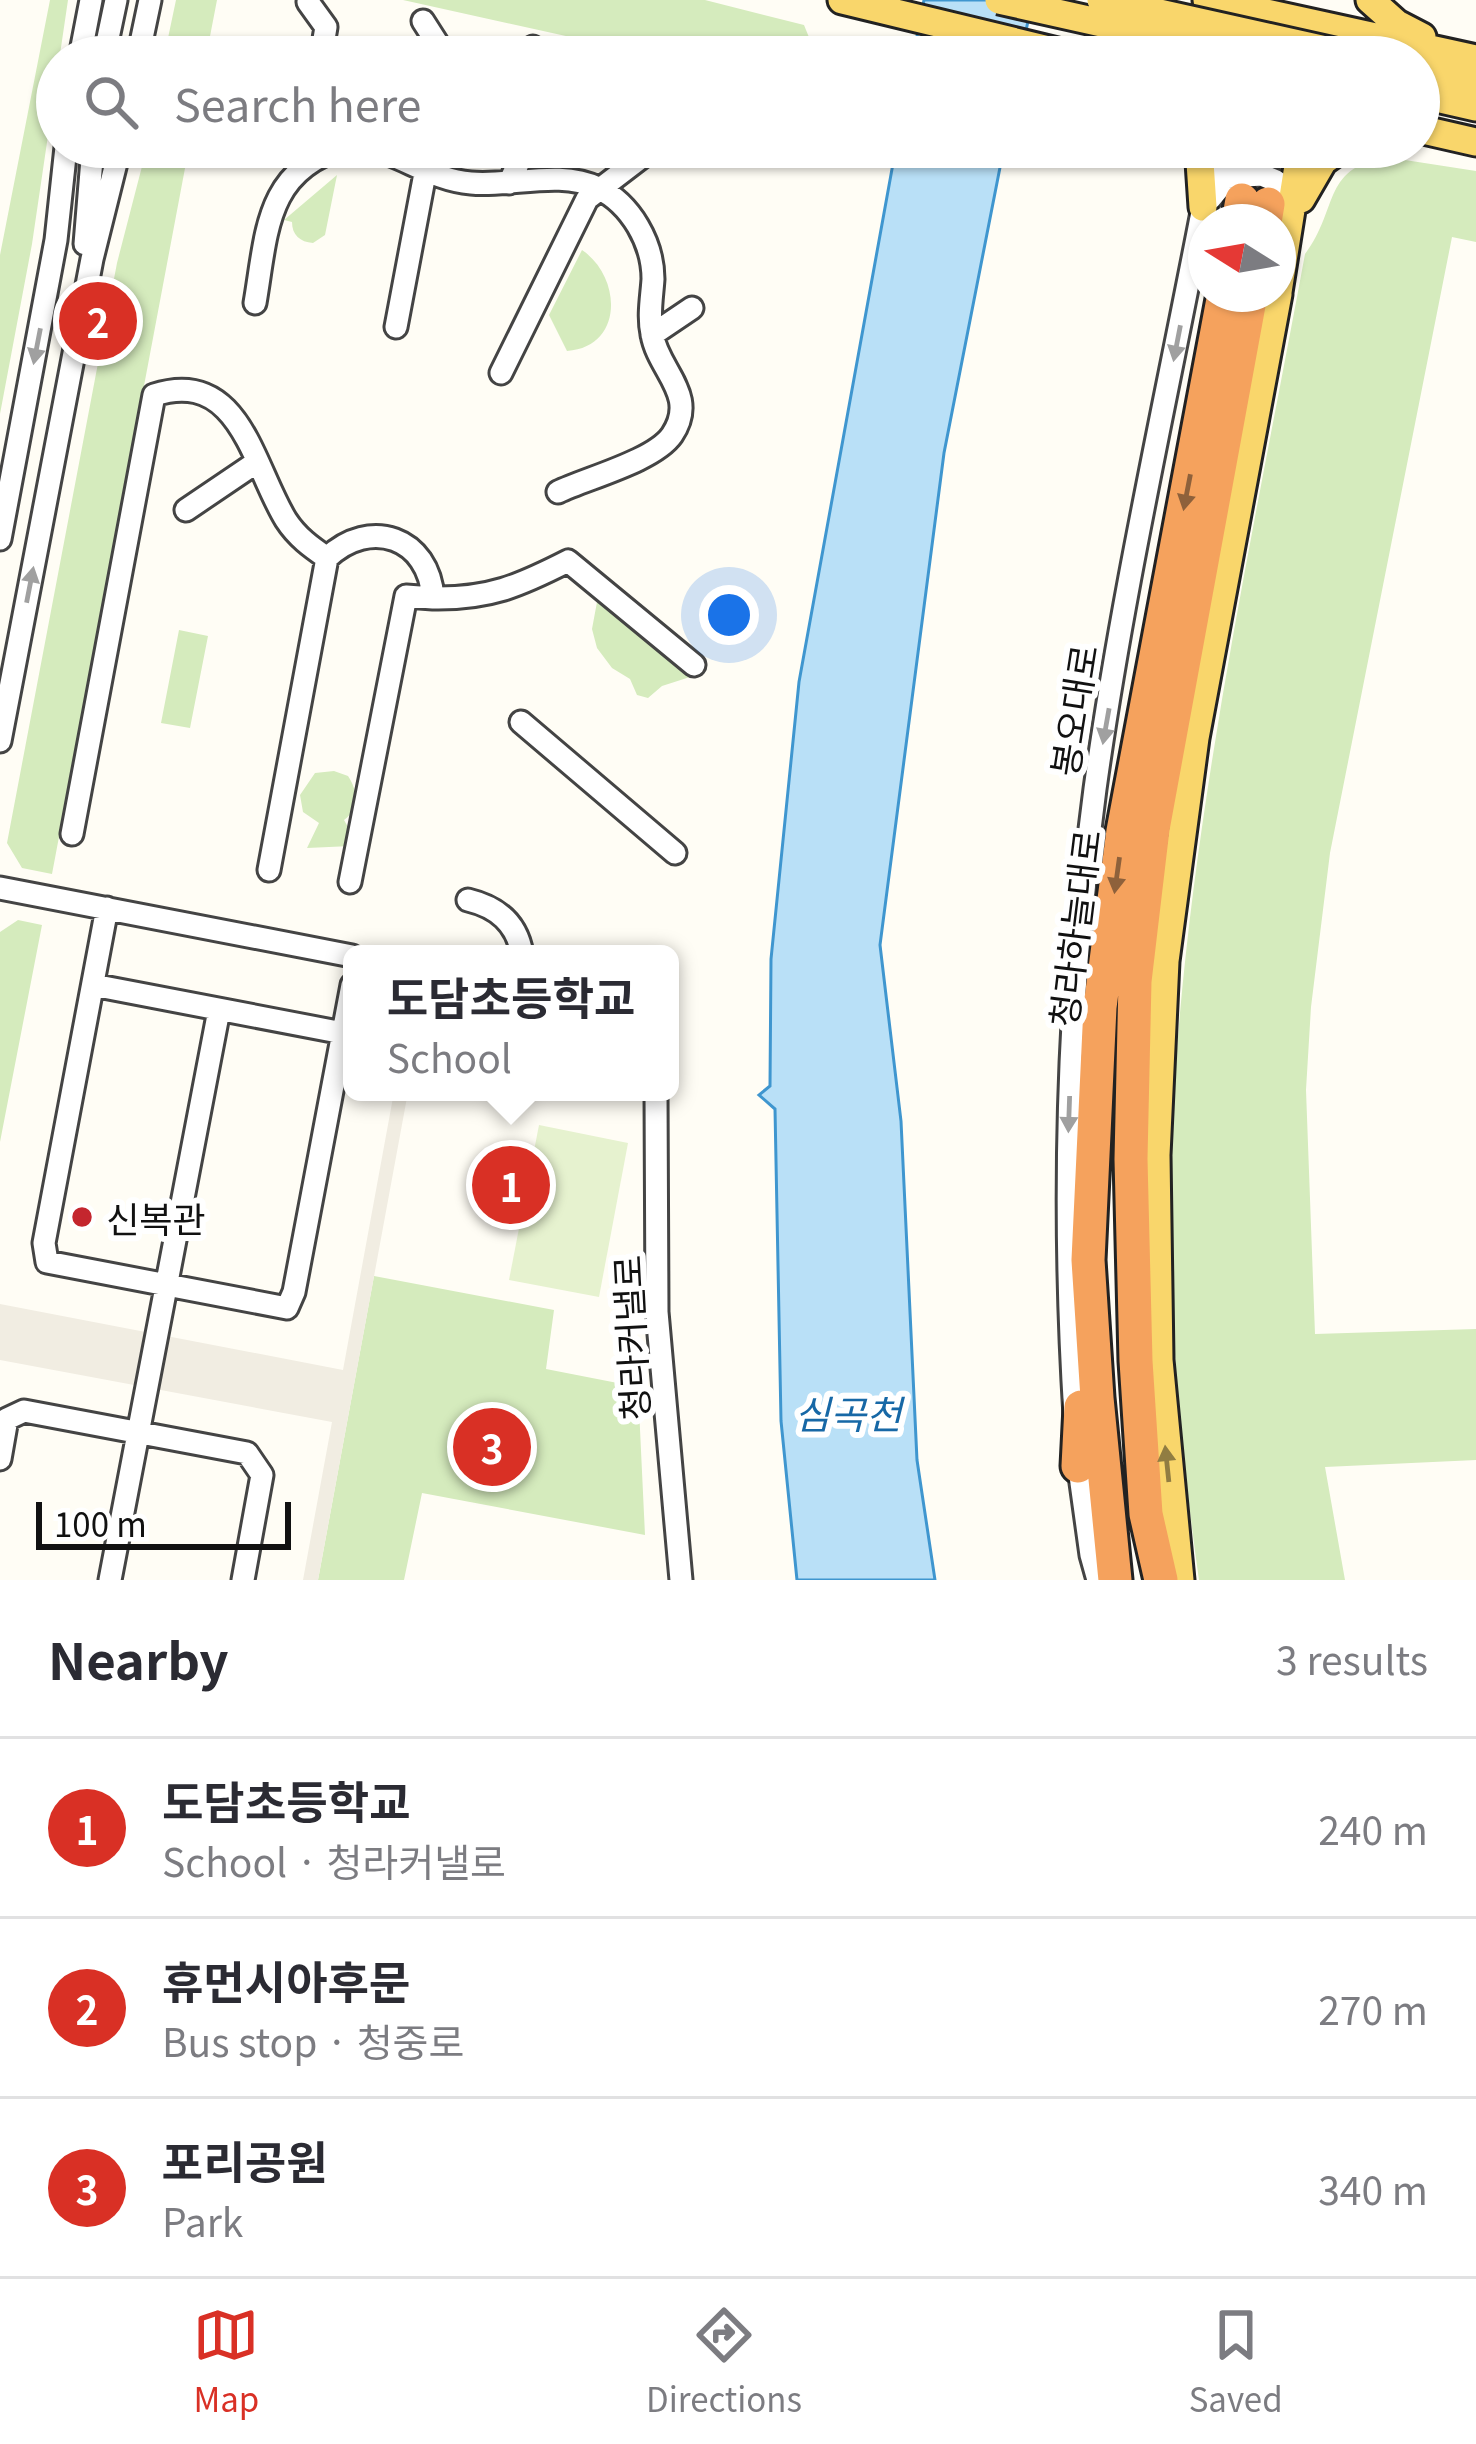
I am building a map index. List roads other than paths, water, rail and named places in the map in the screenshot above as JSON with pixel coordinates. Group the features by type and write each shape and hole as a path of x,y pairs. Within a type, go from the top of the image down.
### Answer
{"highway":[{"name":"청라하늘대로","path":"1115,1580 1088,1260 1100,1007 1123,831 1221,312"},
{"name":"청라하늘대로","path":"1161,1580 1146,1514 1136,1361 1131,1159 1135,981 1153,830 1248,312"},
{"path":"1078,1466 1090,1207"}],"main road":[{"path":"999,0 1160,36"},
{"path":"1101,0 1263,36"},
{"path":"1207,0 1327,12 1405,36"},
{"path":"1370,0 1396,24 1424,36"},
{"path":"845,1 991,36"},
{"path":"1440,43 1476,58"},
{"path":"1440,47 1476,58"},
{"path":"1440,76 1476,84"},
{"path":"1440,99 1476,107"},
{"path":"1200,168 1203,204"},
{"path":"1266,204 1288,168"},
{"path":"1272,204 1315,168"},
{"path":"1180,1580 1158,1337 1156,1155 1165,961 1195,738 1274,312"}],"street":[{"path":"84,36 91,0"},
{"path":"108,36 116,0"},
{"path":"142,36 149,0"},
{"path":"308,2 326,27 324,36"},
{"path":"1246,36 1253,5"},
{"path":"423,21 433,36"},
{"path":"0,539 56,240 64,168"},
{"path":"80,322 91,168"},
{"path":"0,741 80,322 115,168"},
{"path":"255,303 274,203 302,168"},
{"path":"419,168 455,181 554,179 598,188 631,216 646,244 653,273 652,335 681,393 674,433 643,457 558,492"},
{"path":"396,327 426,168"},
{"path":"508,183 516,168"},
{"path":"501,373 587,199 626,168"},
{"name":"봉오대로","path":"1204,204 1215,168"},
{"path":"1206,204 1228,177 1262,175 1276,181 1265,204"},
{"name":"봉오대로","path":"1098,1580 1078,1466 1068,1307 1073,1008 1095,789 1188,285"},
{"path":"652,335 692,308"},
{"path":"72,834 154,395 173,389 216,400 237,419 293,530 327,558"},
{"path":"186,510 257,462"},
{"path":"269,870 327,558 361,537 403,544 426,564 433,598"},
{"path":"350,882 406,596 496,594 568,561 694,665"},
{"path":"521,722 674,853"},
{"path":"0,888 343,954"},
{"path":"468,900 500,913 520,945"},
{"path":"93,985 343,1034 294,1292 286,1308 46,1262 44,1243 107,908"},
{"path":"110,1580 219,1010"},
{"name":"청라커낼로","path":"656,1101 657,1312 681,1580"},
{"path":"0,1459 8,1419 24,1411 247,1454 262,1475 243,1580"}],"water":[{"path":"924,0 1032,0 1025,36 917,36"},
{"name":"심곡천","path":"892,168 1000,168 944,453 880,945 901,1121 917,1460 935,1580 797,1580 781,1421 775,1109 759,1095 770,1086 771,959 799,682"}],"tunnel":[{"path":"1274,36 1281,0"},
{"path":"1242,200 1248,168"},
{"path":"1268,204 1275,168"}],"place":[{"name":"휴먼시아후문","path":"98,321"},
{"name":"도담초등학교","path":"511,1185"},
{"name":"신복관","path":"82,1217"},
{"name":"포리공원","path":"492,1447"}]}
